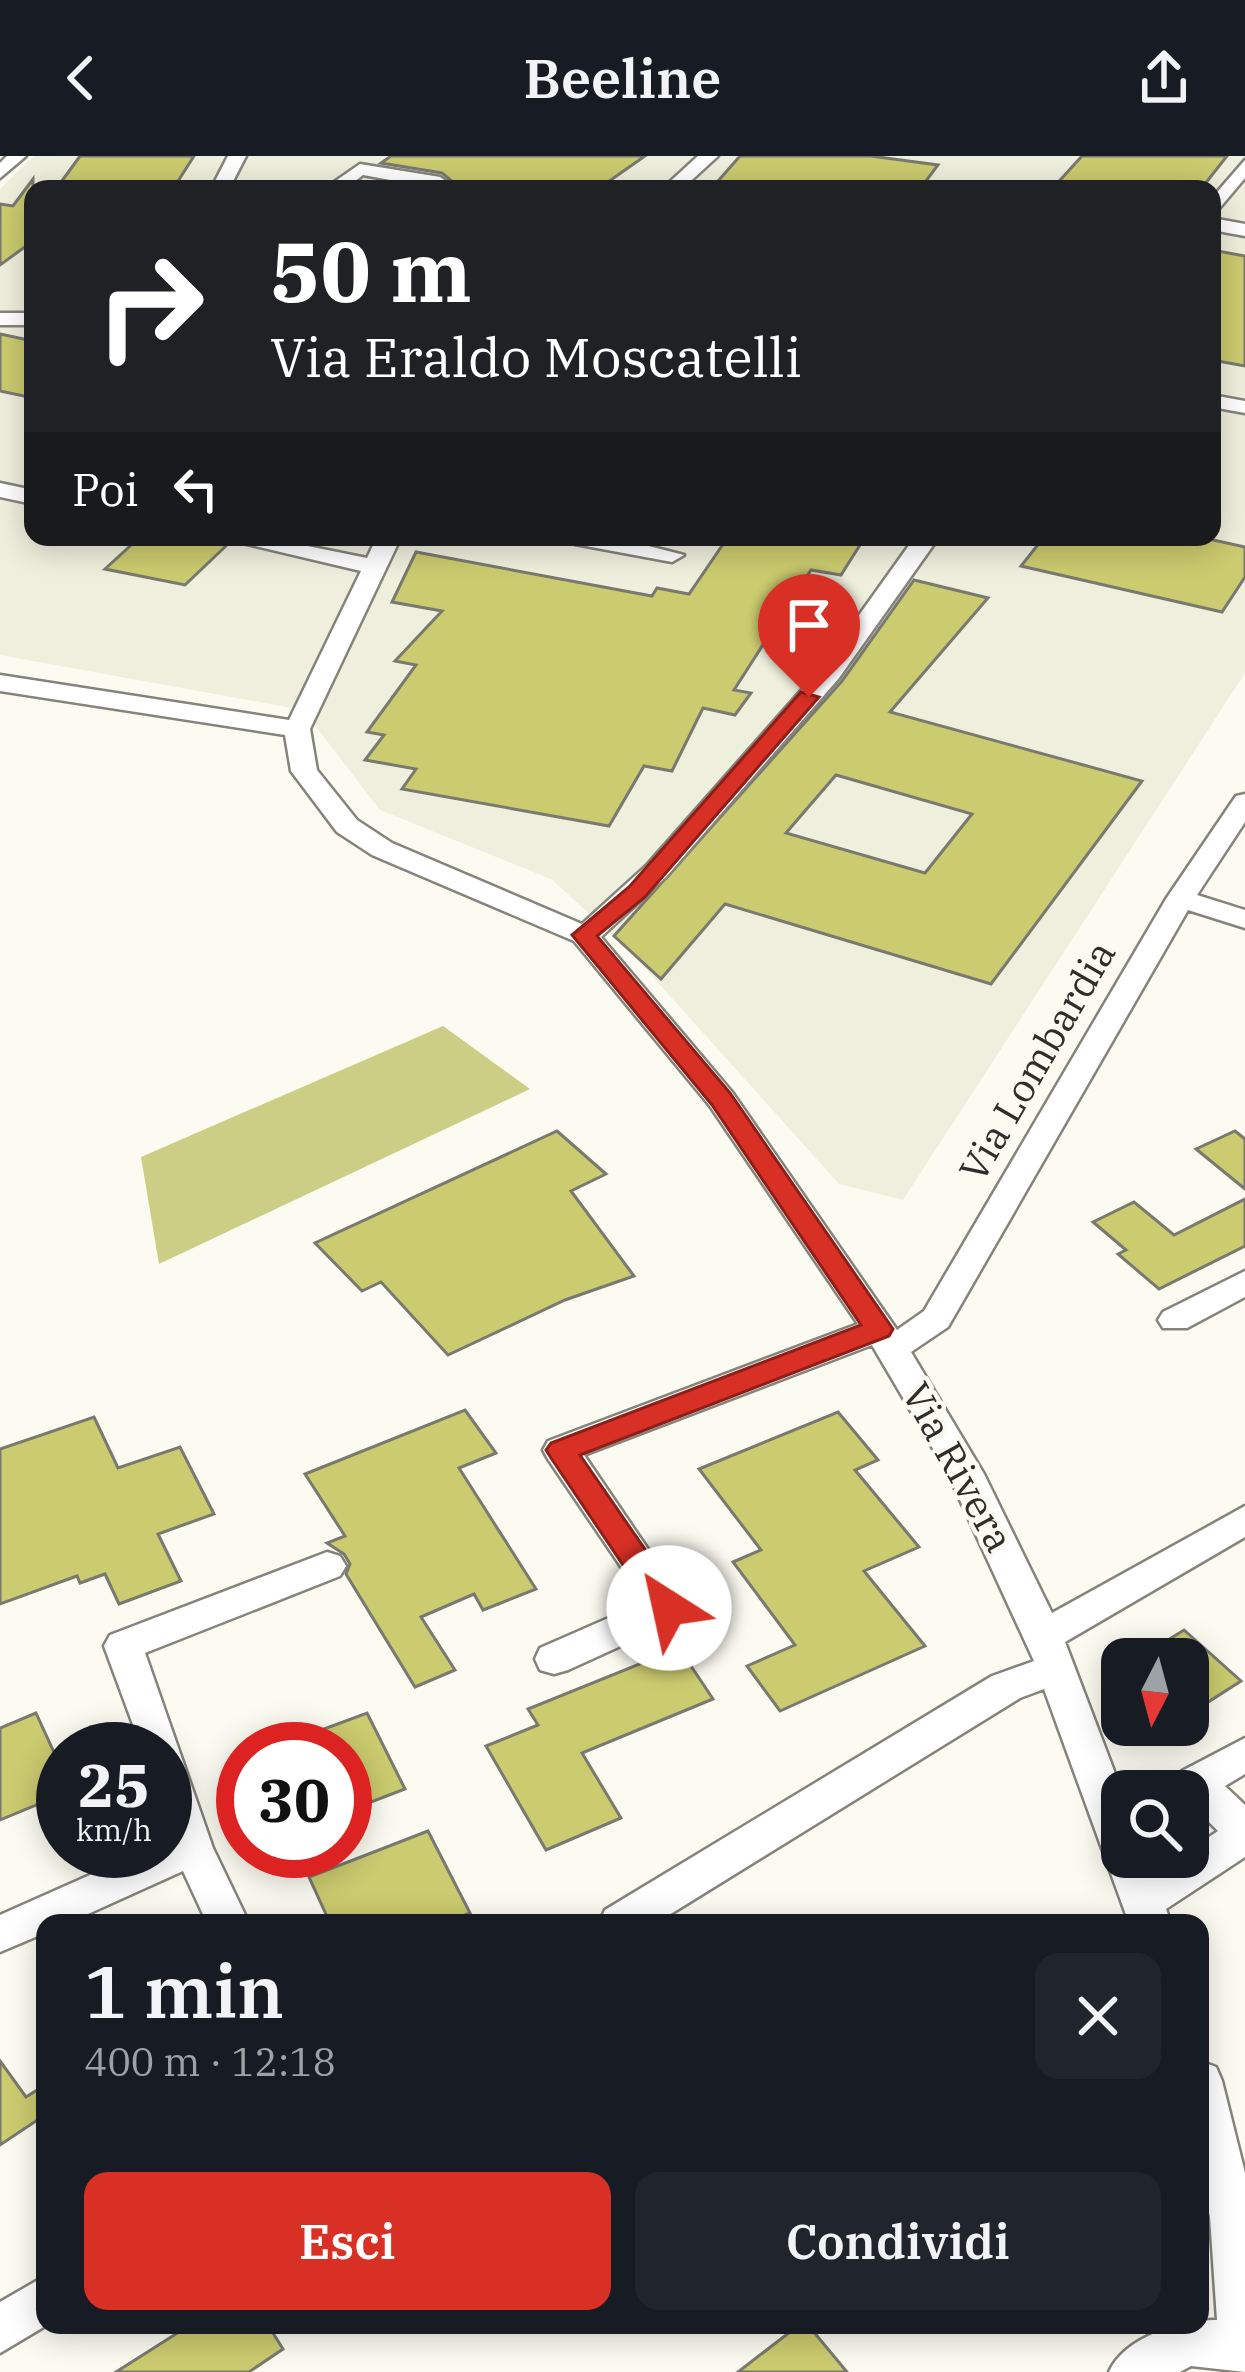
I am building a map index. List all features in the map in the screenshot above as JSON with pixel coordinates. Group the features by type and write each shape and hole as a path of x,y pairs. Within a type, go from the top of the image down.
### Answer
{"street":[{"path":"0,173 17,156"},
{"path":"682,180 710,156"},
{"path":"1221,198 1245,165"},
{"path":"346,180 361,169 423,180"},
{"path":"274,546 372,566"},
{"path":"0,683 296,729 384,546"},
{"path":"624,546 672,555"},
{"path":"584,935 637,892 809,697 895,594 922,546"},
{"name":"Via Rivera","path":"296,729 304,771 346,826 382,849 584,935 721,1099 885,1338 966,1474 1050,1652 1101,1789"},
{"name":"Via Lombardia","path":"554,1659 669,1608 557,1445 705,1389 742,1368 922,1333 936,1318 1180,899 1245,802"},
{"path":"1180,899 1245,916"},
{"path":"1175,1320 1245,1282"},
{"path":"635,1914 1006,1687 1245,1520"},
{"path":"152,1722 123,1646 327,1566"},
{"path":"1134,1878 1147,1913 1245,1833 1196,1784 1245,1754"},
{"path":"192,1845 224,1914"},
{"path":"45,1914 193,1848"},
{"path":"0,1934 36,1918"},
{"path":"1133,2372 1187,2342 1244,2358 1239,2217 1209,2112"},
{"path":"0,2330 36,2305"}],"shaded area":[{"path":"34,156 1245,156 1245,673 903,1200 839,1184 626,947 551,879 380,810 303,710 0,655 0,189"}],"green space":[{"path":"443,1026 530,1089 159,1264 141,1157"}],"building":[{"path":"80,156 194,156 179,180 63,180"},
{"path":"391,156 645,156 611,180 451,180 442,173 381,163"},
{"path":"740,156 871,156 938,165 927,180 719,180"},
{"path":"1082,156 1227,156 1208,180 1060,180"},
{"path":"24,191 24,248 0,265 0,204 13,206"},
{"path":"1221,252 1245,256 1245,366 1221,362"},
{"path":"0,334 24,339 24,396 0,391"},
{"path":"1221,542 1245,547 1245,577 1222,612 1021,566 1037,546 1221,546"},
{"path":"130,546 226,546 185,585 105,569"},
{"path":"722,546 859,546 841,575 811,570 734,690 751,693 735,715 703,708 672,771 644,766 609,826 402,789 416,769 365,760 384,735 367,732 416,665 395,661 442,611 392,602 416,552 652,596 657,588 689,594"},
{"path":"914,580 988,598 890,712 1142,781 991,984 725,904 661,979 614,936 842,681","holes":["836,775 972,814 925,873 786,833"]},
{"path":"557,1131 606,1174 571,1191 634,1276 565,1300 448,1355 381,1282 362,1291 315,1243"},
{"path":"1235,1131 1245,1139 1245,1189 1196,1149"},
{"path":"1245,1199 1245,1246 1159,1289 1118,1254 1126,1250 1093,1222 1134,1202 1174,1235"},
{"path":"465,1410 496,1453 459,1468 536,1589 483,1610 474,1594 421,1617 455,1670 415,1687 346,1574 350,1564 344,1554 327,1543 345,1536 305,1474"},
{"path":"838,1412 878,1460 855,1470 919,1547 864,1571 925,1646 780,1711 747,1666 795,1645 733,1562 761,1550 699,1469"},
{"path":"94,1417 118,1468 180,1447 214,1514 158,1534 181,1581 119,1604 105,1574 80,1583 77,1576 0,1604 0,1449"},
{"path":"679,1648 713,1699 582,1753 621,1818 546,1850 486,1746 538,1725 528,1709"},
{"path":"1209,1652 1241,1681 1209,1702"},
{"path":"36,1713 40,1722 36,1722 36,1805 0,1820 0,1728"},
{"path":"367,1713 372,1722 343,1722"},
{"path":"372,1723 405,1789 372,1802"},
{"path":"428,1831 470,1913 468,1914 326,1914 309,1878 372,1878 372,1853"},
{"path":"0,2061 26,2097 36,2091 36,2121 0,2145"},
{"path":"176,2334 274,2334 283,2349 249,2372 116,2372"},
{"path":"787,2334 815,2334 847,2372 738,2372"}],"route":[{"path":"669,1608 561,1450 879,1329 721,1099 584,935 637,892 809,697"}]}
